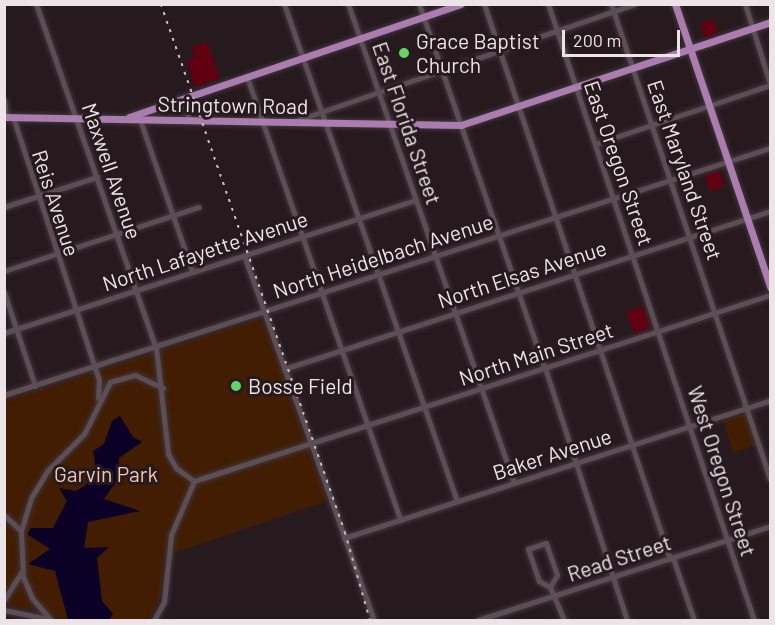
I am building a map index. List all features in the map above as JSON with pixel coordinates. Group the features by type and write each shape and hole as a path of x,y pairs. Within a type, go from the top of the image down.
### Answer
{"main road":[{"path":"124,119 460,4"},
{"path":"675,4 771,287"},
{"name":"Stringtown Road","path":"8,117 460,125 771,22"}],"street":[{"name":"Maxwell Avenue","path":"36,4 156,348 163,388 168,454 176,468 194,481"},
{"path":"284,4 457,501"},
{"name":"East Florida Street","path":"348,4 514,483"},
{"path":"419,4 577,463 627,621"},
{"path":"484,4 694,621"},
{"name":"East Oregon Street","path":"548,4 658,332"},
{"name":"East Maryland Street","path":"611,4 771,479"},
{"path":"291,123 634,4"},
{"path":"595,144 771,85 745,4"},
{"path":"247,77 400,520"},
{"path":"183,99 189,120"},
{"name":"Reis Avenue","path":"4,100 99,381"},
{"path":"140,120 192,272"},
{"name":"North Heidelbach Avenue","path":"4,396 771,148"},
{"path":"4,207 97,177"},
{"name":"North Lafayette Avenue","path":"4,333 192,272 245,258 416,200"},
{"path":"4,271 199,207"},
{"name":"North Elsas Avenue","path":"284,369 771,211"},
{"path":"245,258 374,621"},
{"path":"4,292 35,386"},
{"name":"North Main Street","path":"194,481 771,295"},
{"name":"West Oregon Street","path":"658,332 754,621"},
{"path":"97,402 99,381 110,382 135,375 163,388"},
{"path":"52,620 32,598 22,570 21,531 25,514 43,477 84,434 97,402 110,382"},
{"name":"Baker Avenue","path":"344,538 771,400"},
{"path":"153,621 164,602 174,522 194,481"},
{"path":"13,520 25,514"},
{"path":"4,515 13,520 21,531"},
{"name":"Read Street","path":"478,621 499,617 555,596 771,526"},
{"path":"550,587 557,575 546,543 528,549 539,581 550,587 564,621"},
{"path":"4,600 22,570"},
{"path":"4,610 52,620"}],"green space":[{"name":"Garvin Park","path":"258,319 266,325 327,501 165,556 160,598 149,620 57,620 44,612 5,605 4,401"},
{"path":"745,414 755,445 733,452 723,421"}],"shaded area":[{"path":"120,416 133,437 142,442 119,458 118,479 104,499 140,511 88,522 84,548 109,547 97,558 102,601 113,614 109,620 68,620 55,571 28,564 50,549 27,534 31,528 53,528 67,501 59,488 76,491 86,485 96,468 93,451 104,444 112,421"}],"building":[{"path":"713,19 718,33 705,38 700,24"},
{"path":"207,42 220,78 195,87 187,61 195,57 192,47"},
{"path":"720,171 725,186 710,191 705,176"},
{"path":"643,306 651,328 634,334 626,312"}],"railway":[{"path":"161,4 345,532 370,620"}],"place":[{"name":"Grace Baptist Church","path":"404,53"},
{"name":"Bosse Field","path":"236,386"}]}
